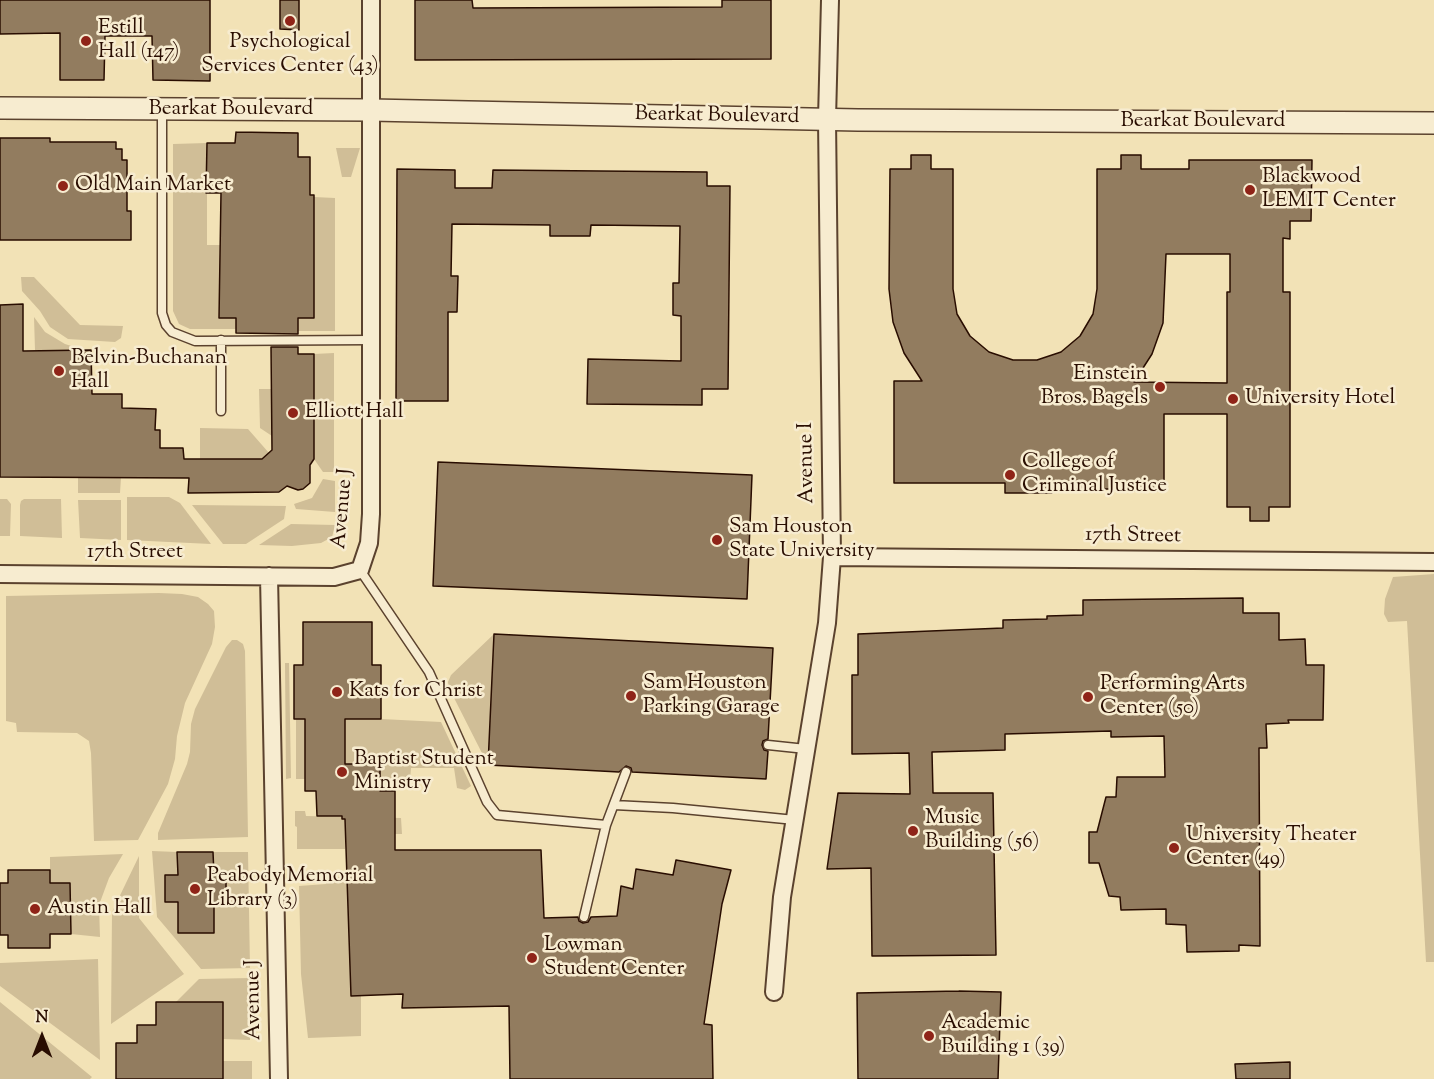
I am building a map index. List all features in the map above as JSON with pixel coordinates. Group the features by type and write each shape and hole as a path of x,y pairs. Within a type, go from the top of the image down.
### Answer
{"street":[{"name":"Avenue J","path":"279,1079 269,576 334,577 360,570 369,543 371,514 371,0"},
{"name":"Avenue I","path":"774,992 782,897 827,623 832,557 827,119 830,0"},
{"name":"Bearkat Boulevard","path":"0,108 371,110 827,119 1434,123"},
{"name":"17th Street","path":"832,557 1434,562"},
{"name":"17th Street","path":"0,574 269,576"}],"lane":[{"path":"162,109 162,313 166,325 172,332 195,341 371,340"},
{"path":"221,340 221,411"},
{"path":"360,570 429,672 487,802 497,815 606,825"},
{"path":"768,745 806,749"},
{"path":"584,917 606,825 626,772"},
{"path":"614,805 673,808 795,820"}],"shaded area":[{"path":"207,143 207,245 221,245 236,318 236,329 190,329 179,324 173,311 173,144"},
{"path":"336,148 360,148 351,177 342,177"},
{"path":"314,197 335,198 335,331 298,331 298,318 314,318"},
{"path":"21,277 34,277 80,325 123,326 121,338 115,342 68,339 50,327 40,311 22,291"},
{"path":"34,317 45,332 65,344 84,350 35,350"},
{"path":"334,353 334,472 323,472 314,459 314,354"},
{"path":"259,389 272,389 272,436 260,428"},
{"path":"200,428 248,429 269,453 262,459 200,459"},
{"path":"78,477 121,477 120,493 78,493"},
{"path":"323,479 335,481 335,512 296,509 294,504 312,498"},
{"path":"127,497 169,497 180,503 211,544 127,540"},
{"path":"0,499 7,499 11,504 10,536 0,536"},
{"path":"24,499 61,499 62,538 20,536 20,505"},
{"path":"78,500 121,500 121,540 80,538"},
{"path":"192,505 286,506 284,519 246,544 223,544"},
{"path":"291,524 335,525 332,537 321,543 292,546 259,545"},
{"path":"1434,574 1434,962 1426,962 1407,621 1388,622 1384,614 1385,599 1393,577"},
{"path":"159,593 198,597 208,604 214,611 215,627 212,644 185,703 168,784 138,840 94,841 89,741 77,733 17,732 16,723 6,721 6,596"},
{"path":"494,634 488,765 448,682 451,675"},
{"path":"232,640 243,644 245,651 248,837 158,840 158,833 187,764 195,709 226,647"},
{"path":"285,663 289,663 291,778 286,779"},
{"path":"296,719 441,722 471,786 465,790 457,788 454,768 411,768 410,780 380,779 345,764 345,728 305,744 305,779 296,779"},
{"path":"295,811 305,811 306,816 401,818 402,834 380,834 379,828 345,828 345,849 297,849"},
{"path":"152,851 177,852 178,875 165,876 165,902 178,902 178,933 214,902 226,875 214,875 213,852 248,852 250,968 201,969 157,917"},
{"path":"123,854 109,878 99,905 100,937 71,934 70,883 50,883 50,857"},
{"path":"139,856 139,918 184,974 111,1024 112,912"},
{"path":"325,877 348,877 351,996 361,996 361,1036 308,1038 301,974 299,886 326,884"},
{"path":"98,959 100,1060 0,986 0,963"},
{"path":"250,978 250,1040 223,1039 222,1002 176,1002 199,979"},
{"path":"0,1002 92,1077 90,1079 0,1079"},
{"path":"223,1061 252,1061 252,1079 223,1079"}],"building":[{"name":"Estill Hall (147)","path":"0,0 210,0 210,81 153,80 152,36 105,36 104,80 60,80 60,33 0,34"},
{"name":"Psychological Services Center (43)","path":"280,0 299,0 299,30 280,29"},
{"path":"415,0 472,0 473,8 722,7 722,0 771,0 771,59 415,60"},
{"path":"236,132 298,133 298,157 310,157 310,195 314,195 314,318 298,318 298,334 236,333 236,318 219,318 221,193 206,193 207,143 235,143"},
{"name":"Old Main Market","path":"0,138 50,138 50,142 116,142 116,149 122,149 122,160 127,160 127,211 131,211 131,240 0,240"},
{"path":"911,155 931,155 931,169 953,169 953,289 957,314 970,336 989,352 1013,360 1037,360 1061,352 1080,336 1093,314 1097,289 1097,169 1121,169 1121,155 1141,155 1141,169 1189,169 1189,160 1312,160 1311,221 1290,221 1290,239 1283,238 1283,292 1290,292 1290,507 1269,507 1269,521 1250,521 1250,507 1227,507 1227,414 1164,414 1164,491 1052,489 1052,493 1005,493 1005,483 894,483 894,381 922,381 904,353 893,322 889,289 890,169 911,169","holes":["1166,254 1230,254 1230,292 1227,292 1227,383 1134,382 1152,354 1163,323"]},
{"path":"397,169 455,170 455,188 492,188 493,170 707,172 707,186 730,186 728,389 702,389 702,405 587,404 588,359 681,361 681,316 673,315 673,283 679,283 680,226 591,225 590,236 550,236 550,225 452,224 451,276 458,276 457,312 448,312 448,401 396,401"},
{"name":"Belvin-Buchanan Hall","path":"23,304 23,351 91,350 92,394 122,394 122,408 156,409 155,430 160,430 160,448 183,448 184,459 262,459 272,450 271,347 298,347 298,354 314,354 314,459 310,465 310,483 303,489 298,490 287,486 279,492 188,493 189,478 0,477 0,305"},
{"path":"438,462 752,475 747,599 433,586"},
{"path":"1243,598 1243,613 1279,613 1279,640 1305,639 1306,665 1324,665 1323,720 1288,720 1289,723 1266,724 1267,748 1259,748 1260,946 1239,945 1239,951 1187,952 1186,925 1166,924 1166,909 1121,910 1120,897 1109,896 1099,863 1089,863 1089,832 1097,832 1106,797 1116,797 1117,777 1165,777 1164,736 1111,737 1111,731 1005,734 1005,750 932,752 933,793 993,793 996,955 872,956 871,868 827,869 838,793 910,794 909,753 852,754 852,675 858,675 858,634 1003,628 1003,620 1083,615 1083,600"},
{"name":"Lowman Student Center","path":"303,622 372,622 372,665 381,665 381,719 345,719 345,764 380,764 380,791 395,791 395,850 541,850 544,918 578,917 583,923 588,922 591,917 617,916 621,886 633,889 636,869 673,875 676,860 731,870 722,904 704,1024 712,1025 713,1079 510,1079 509,1006 402,1008 403,994 351,996 345,819 342,819 342,816 317,816 316,791 305,791 305,719 294,719 294,665 303,665"},
{"name":"Sam Houston Parking Garage","path":"494,634 773,648 768,739 763,741 762,745 764,750 768,751 766,779 632,772 631,768 626,766 619,772 488,765"},
{"name":"Peabody Memorial Library (3)","path":"177,852 213,852 214,875 226,875 226,902 214,902 214,933 178,933 178,902 165,902 165,875 178,875"},
{"name":"Austin Hall","path":"8,870 50,870 50,883 70,883 71,934 50,934 50,948 8,948 8,935 0,935 0,883 8,883"},
{"name":"Academic Building 1 (39)","path":"1001,992 998,1079 858,1079 857,993"},
{"path":"156,1002 223,1002 223,1079 116,1079 116,1043 137,1043 137,1025 156,1025"},
{"path":"1290,1062 1290,1079 1236,1079 1235,1064"}],"place":[{"name":"Psychological Services Center (43)","path":"290,21"},
{"name":"Estill Hall (147)","path":"86,41"},
{"name":"Old Main Market","path":"63,186"},
{"name":"Blackwood LEMIT Center","path":"1250,190"},
{"name":"Belvin-Buchanan Hall","path":"59,371"},
{"name":"Einstein Bros. Bagels","path":"1160,387"},
{"name":"University Hotel","path":"1233,399"},
{"name":"Elliott Hall","path":"293,413"},
{"name":"College of Criminal Justice","path":"1010,475"},
{"name":"Sam Houston State University","path":"717,540"},
{"name":"Kats for Christ","path":"337,692"},
{"name":"Sam Houston Parking Garage","path":"631,696"},
{"name":"Performing Arts Center (50)","path":"1088,697"},
{"name":"Baptist Student Ministry","path":"342,772"},
{"name":"Music Building (56)","path":"913,831"},
{"name":"University Theater Center (49)","path":"1174,848"},
{"name":"Peabody Memorial Library (3)","path":"195,889"},
{"name":"Austin Hall","path":"35,909"},
{"name":"Lowman Student Center","path":"532,958"},
{"name":"Academic Building 1 (39)","path":"929,1036"}]}
